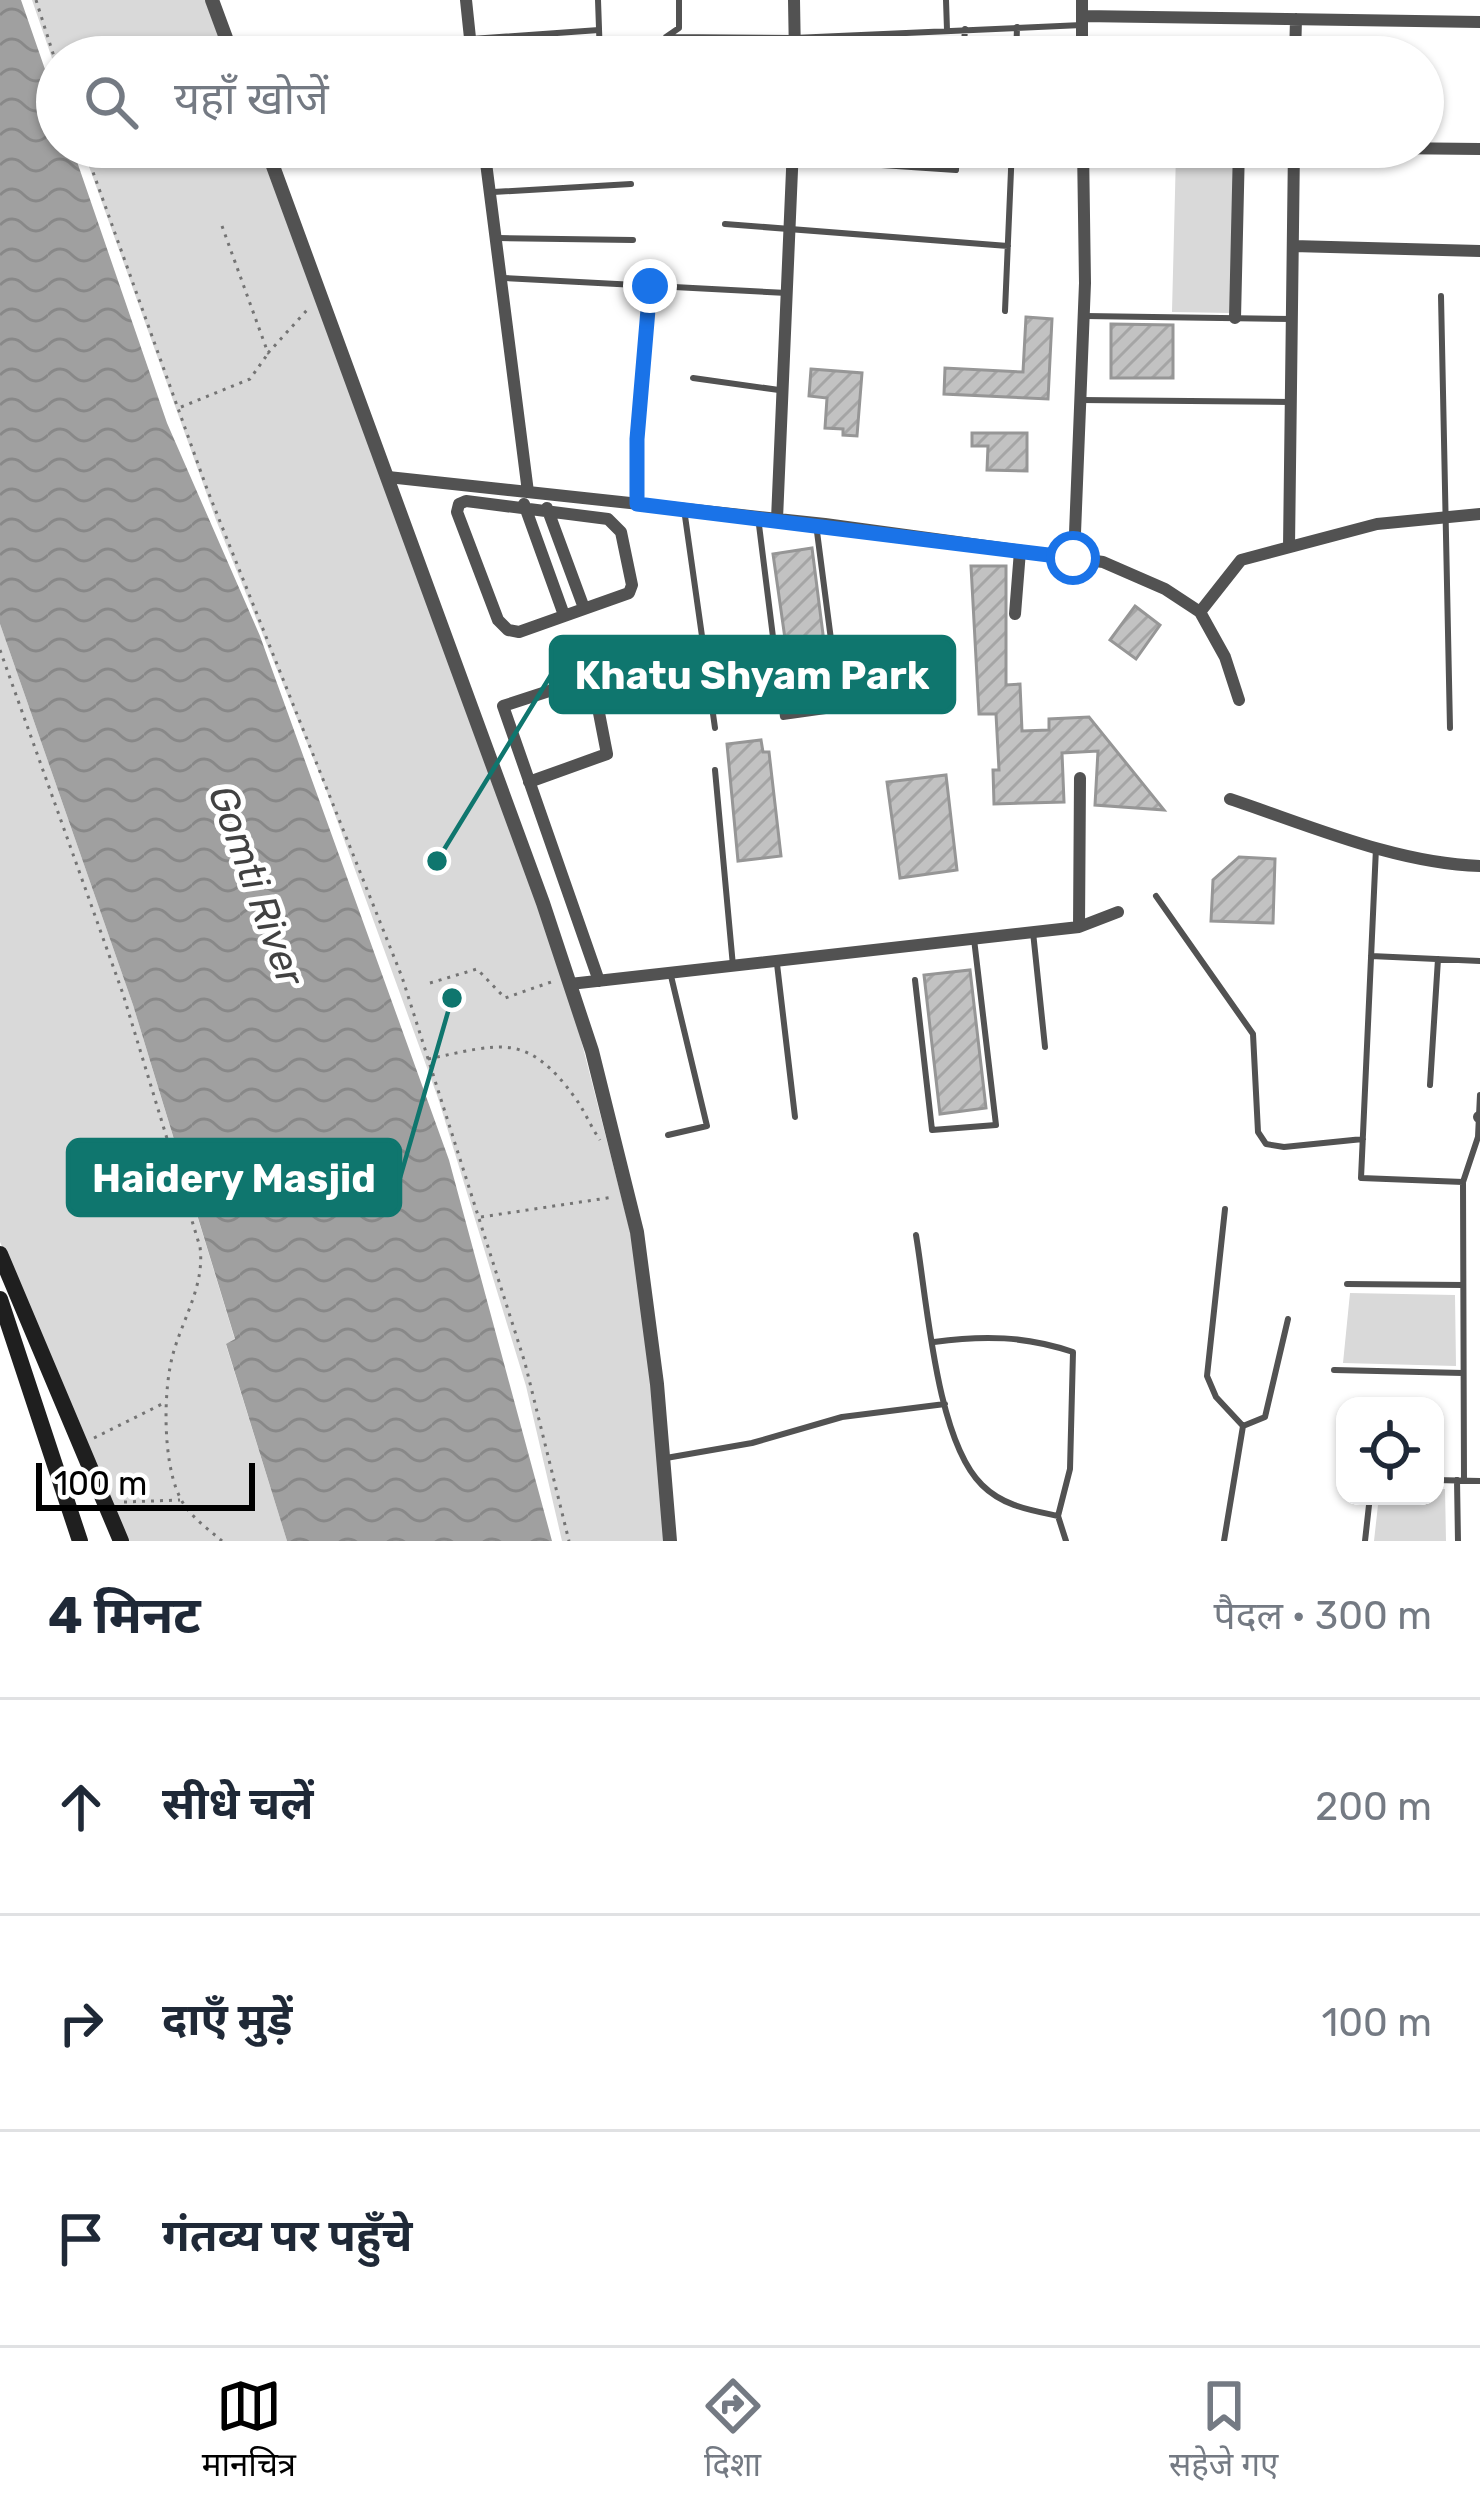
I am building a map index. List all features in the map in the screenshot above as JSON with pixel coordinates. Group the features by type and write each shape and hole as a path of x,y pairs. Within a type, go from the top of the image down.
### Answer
{"main road":[{"path":"0,1254 121,1541"},
{"path":"0,1299 80,1541"}],"street":[{"path":"212,0 225,36"},
{"path":"466,0 470,36"},
{"path":"794,0 794,36"},
{"path":"1082,0 1082,36"},
{"path":"1082,20 1480,22"},
{"path":"1296,20 1296,36"},
{"path":"1444,149 1480,149"},
{"path":"274,168 592,1051 646,1297 670,1541"},
{"path":"486,168 529,492 526,508 564,615"},
{"path":"777,519 791,168"},
{"path":"1073,558 1084,316 1083,168"},
{"path":"1235,318 1239,168"},
{"path":"1289,547 1293,168"},
{"path":"1293,246 1480,251"},
{"path":"388,477 816,523 1103,562 1165,589 1200,612 1225,656 1239,700"},
{"path":"529,492 548,512 584,608"},
{"path":"459,504 526,508 608,519 621,532 632,585 629,592 519,632 508,630 498,620 459,504"},
{"path":"1200,612 1241,560 1377,524 1480,514"},
{"path":"1015,614 1020,551"},
{"path":"530,782 607,754 592,677 503,706 599,981"},
{"path":"1078,927 1080,778"},
{"path":"1230,799 1376,848 1480,866"},
{"path":"568,980 599,981 1078,927 1118,912"}],"lane":[{"path":"598,0 599,36"},
{"path":"667,36 679,28 679,0"},
{"path":"946,0 947,30"},
{"path":"832,36 1082,20"},
{"path":"1017,27 1017,36"},
{"path":"964,36 965,29"},
{"path":"513,36 599,30"},
{"path":"1005,311 1011,168"},
{"path":"489,192 631,184"},
{"path":"725,224 1008,247"},
{"path":"495,238 633,240"},
{"path":"500,278 787,293"},
{"path":"637,504 637,439 650,286"},
{"path":"1441,296 1450,728"},
{"path":"1084,316 1292,319"},
{"path":"693,378 783,391"},
{"path":"1080,400 1291,402"},
{"path":"684,509 715,728"},
{"path":"758,517 783,717 840,709 816,523"},
{"path":"716,770 733,966"},
{"path":"1376,848 1361,1178 1463,1182"},
{"path":"1156,896 1253,1034 1258,1132 1266,1144 1284,1147 1363,1139"},
{"path":"1033,932 1045,1047"},
{"path":"916,980 932,1130 996,1125 974,939"},
{"path":"1371,956 1480,961"},
{"path":"1430,1085 1438,959"},
{"path":"776,961 795,1117"},
{"path":"668,1135 707,1126 670,973"},
{"path":"1458,1541 1464,1373 1463,1182 1478,1137 1480,1095"},
{"path":"1225,1209 1207,1376 1216,1396 1243,1426"},
{"path":"916,1235 949,1430 980,1484 1011,1506 1058,1516"},
{"path":"1347,1284 1463,1285"},
{"path":"1243,1426 1265,1417 1271,1404 1288,1319"},
{"path":"934,1342 982,1335 1037,1340 1073,1352 1070,1469 1058,1516 1066,1541"},
{"path":"1334,1370 1464,1373"},
{"path":"664,1459 752,1443 842,1417 945,1404"},
{"path":"1224,1541 1243,1426"},
{"path":"1444,1480 1480,1480"},
{"path":"1365,1541 1369,1505"}],"path":[{"path":"36,0 48,36"},
{"path":"92,168 178,409 402,977 525,1363 569,1541"},
{"path":"221,226 268,353"},
{"path":"178,409 250,379 321,294"},
{"path":"0,650 123,994 200,1247 200,1278 173,1353 168,1438 177,1492 189,1512 222,1541"},
{"path":"430,982 477,969 505,998 568,980"},
{"path":"427,1059 496,1045 520,1046 548,1066 578,1101 596,1136 616,1149"},
{"path":"480,1217 627,1195"},
{"path":"92,1439 167,1402"},
{"path":"114,1502 182,1500"}],"shaded area":[{"path":"32,0 205,0 218,36 44,36"},
{"path":"90,168 267,168 568,989 632,1239 654,1386 664,1541 562,1541 526,1386 438,1098 326,790 216,520"},
{"path":"1176,168 1234,168 1231,313 1172,312"},
{"path":"0,624 133,1005 235,1340 226,1345 287,1541 125,1541 0,1242"},
{"path":"1350,1293 1455,1295 1456,1366 1343,1363"},
{"path":"1445,1489 1446,1541 1374,1541 1378,1505 1444,1505"}],"water":[{"name":"Gomti River","path":"0,0 21,0 36,43 36,168 79,168 167,423 260,636 449,1160 552,1541 287,1541 226,1344 235,1339 133,1005 0,624"}],"building":[{"path":"1026,317 1052,319 1048,399 944,394 945,368 1023,372"},
{"path":"1111,324 1173,325 1173,378 1111,378"},
{"path":"811,369 862,373 857,436 825,428 827,398 809,396"},
{"path":"972,433 1027,433 1027,471 987,470 988,446 972,446"},
{"path":"812,548 831,697 794,702 773,554"},
{"path":"971,566 1006,566 1006,685 1020,684 1022,731 1049,730 1049,719 1089,717 1164,810 1095,805 1098,751 1062,753 1064,802 994,804 993,770 999,770 996,714 979,714"},
{"path":"1135,606 1160,625 1136,659 1110,640"},
{"path":"761,740 763,752 769,752 781,856 738,861 727,744"},
{"path":"946,775 957,870 900,878 887,782"},
{"path":"1239,857 1275,859 1273,923 1211,921 1213,880"},
{"path":"970,970 986,1108 940,1114 924,975"}],"place":[{"name":"Khatu Shyam Park","path":"437,861"},
{"name":"Haidery Masjid","path":"452,998"}],"route":[{"path":"650,286 637,439 637,504 1073,558"}]}
